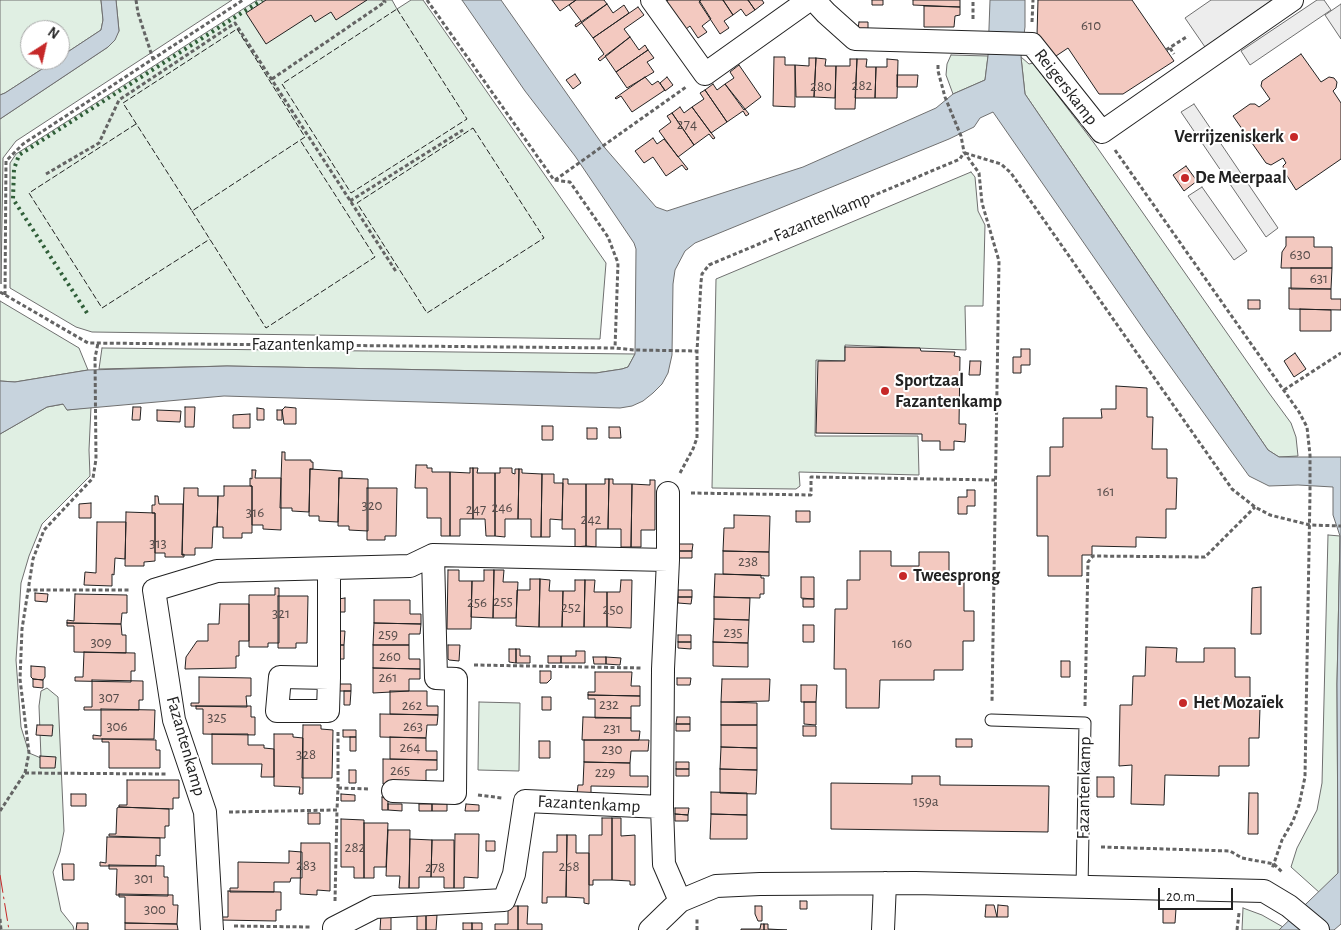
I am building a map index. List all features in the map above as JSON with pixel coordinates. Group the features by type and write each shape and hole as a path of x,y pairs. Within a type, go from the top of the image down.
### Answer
{"street":[{"path":"652,0 705,74 809,0"},
{"name":"Reigerskamp","path":"814,0 826,14 855,39 1032,44 1102,132 1292,0"},
{"name":"Fazantenkamp","path":"668,493 668,560 663,669 662,807 664,864 680,901"},
{"path":"393,791 455,793 456,679 436,678 433,555"},
{"path":"154,590 218,571 410,566 433,555 668,560"},
{"path":"329,569 329,678 328,711 277,711 280,676 329,678"},
{"name":"Fazantenkamp","path":"154,590 174,720 205,812 211,928"},
{"name":"Fazantenkamp","path":"335,929 375,907 504,900 514,874 524,801 662,807"},
{"path":"883,930 885,883"},
{"path":"650,930 680,901 716,886 885,883 1264,891 1289,906 1318,930"}],"lane":[{"name":"Fazantenkamp","path":"991,720 1084,723 1082,887"}],"path":[{"path":"136,0 138,13 153,59"},
{"path":"5,295 6,161 22,144 243,0"},
{"path":"272,79 385,2 384,0"},
{"path":"427,0 554,180 570,182 608,237 618,263 615,348"},
{"path":"46,174 99,143 119,100 236,23 397,273"},
{"path":"1166,50 1188,36"},
{"path":"938,41 938,71 945,97 961,136 964,152 979,173 982,204 999,261 991,720"},
{"path":"554,180 705,74"},
{"path":"350,201 463,130"},
{"path":"1102,132 1284,390 1307,427 1310,455 1310,525 1305,778 1299,805 1293,821 1282,840 1264,891"},
{"path":"964,152 1001,164 1011,173 1232,489 1255,506 1270,514 1310,525 1341,526"},
{"name":"Fazantenkamp","path":"668,493 697,438 701,282 702,274 709,265 960,159 964,152"},
{"name":"Fazantenkamp","path":"0,292 88,343 615,348 698,351"},
{"path":"0,811 25,773 29,753 20,679 22,629 33,559 44,530 94,478 96,459 95,358 98,343"},
{"path":"1284,390 1341,353"},
{"path":"668,493 811,495 811,477 995,480"},
{"path":"1084,723 1088,562 1093,556 1205,557 1255,506"},
{"path":"27,590 154,590"},
{"path":"456,679 466,665 663,669"},
{"path":"211,928 335,929 338,723 328,711"},
{"path":"25,773 191,775"},
{"path":"338,788 393,791"},
{"path":"455,793 524,801"},
{"path":"205,812 337,810"},
{"path":"1083,847 1230,851 1242,858 1274,864 1287,877"},
{"path":"0,919 1,930"}],"green space":[{"path":"0,0 101,0 103,20 101,30 70,50 70,20 20,20 20,70 41,70 0,95"},
{"path":"116,0 232,0 16,141 3,158 1,284 0,119 108,47 119,31"},
{"path":"257,0 392,0 397,9 411,0 423,0 606,263 600,339 92,332 76,327 10,288 10,163 16,154"},
{"path":"951,55 988,56 985,80 953,94 946,75 947,64"},
{"path":"1021,57 1029,64 1033,63 1094,143 1291,423 1296,437 1298,456 1279,457 1268,450 1025,94"},
{"path":"971,172 975,177 978,211 985,225 983,306 965,306 966,350 845,345 845,361 816,360 815,436 918,436 919,475 799,472 800,486 796,489 712,488 716,279"},
{"path":"0,301 79,348 88,370 15,382 0,381"},
{"path":"102,348 635,354 628,367 596,373 227,366 99,369"},
{"path":"64,404 67,410 91,407 90,476 42,524 29,556 21,583 16,660 21,727 29,753 41,758 39,706 41,691 47,688 58,697 64,831 60,852 53,872 61,911 74,930 0,930 0,434 47,407"},
{"path":"1328,535 1340,536 1337,684 1338,873 1320,893 1291,867 1297,848 1317,810 1322,783"},
{"path":"479,702 520,703 519,771 478,770"},
{"path":"1243,908 1262,915 1283,927 1279,930 1242,930"}],"shaded area":[{"path":"101,0 116,0 119,31 115,40 108,47 0,119 0,95 41,70 70,70 70,50 101,30 103,20"},
{"path":"462,0 501,0 605,148 656,207 667,211 803,167 936,108 953,94 985,80 990,0 1025,0 1025,27 1021,57 1025,94 1268,450 1279,457 1341,457 1341,924 1334,930 1279,930 1338,873 1337,684 1340,536 1333,515 1333,487 1269,486 1249,476 1147,334 993,112 980,118 974,127 949,139 695,243 685,251 675,270 673,284 672,355 668,373 662,384 653,393 643,401 632,406 620,408 224,396 67,410 63,404 47,407 0,434 0,381 15,382 88,370 227,366 596,373 628,367 635,354 636,249 634,243 575,156 525,91"},
{"path":"1211,0 1272,0 1205,47 1185,18"},
{"path":"1317,0 1324,0 1331,10 1250,65 1241,51"},
{"path":"1341,4 1341,39 1325,15"},
{"path":"1194,104 1278,228 1266,237 1181,112"},
{"path":"1202,187 1247,251 1234,260 1188,196"}],"building":[{"path":"266,0 367,0 336,20 331,12 315,22 311,15 266,44 246,13"},
{"path":"552,0 576,0 560,11"},
{"path":"576,0 604,0 607,4 576,27 575,25 581,21 569,5"},
{"path":"668,0 699,0 711,19 702,26 707,32 698,38 690,26 682,32 663,4"},
{"path":"701,0 723,0 733,15 724,21 729,28 720,34 699,2"},
{"path":"723,0 748,0 755,10 746,16 741,9 733,15"},
{"path":"748,0 762,0 764,3 755,10"},
{"path":"872,0 883,0 883,5 872,5"},
{"path":"913,0 960,0 960,7 913,5"},
{"path":"1038,0 1132,0 1174,61 1123,94 1099,94 1068,48 1053,58 1037,35"},
{"path":"607,4 613,13 624,5 629,13 593,38 581,22"},
{"path":"924,6 960,7 960,15 955,16 954,27 924,27"},
{"path":"638,7 644,15 624,29 630,37 600,61 598,59 604,54 593,38"},
{"path":"859,22 868,22 868,29 858,29"},
{"path":"630,37 639,50 645,45 648,50 616,72 605,56"},
{"path":"648,50 654,58 647,62 654,72 627,88 616,72"},
{"name":"Verrijzeniskerk","path":"1301,54 1321,82 1329,77 1334,78 1337,82 1336,88 1333,91 1341,103 1341,159 1296,190 1284,171 1283,166 1286,163 1283,158 1271,165 1266,163 1233,116 1250,104 1255,104 1259,107 1270,99 1261,86 1262,81"},
{"path":"774,57 785,57 785,65 795,65 795,107 773,106"},
{"path":"809,58 816,58 814,97 796,97 795,65 809,66"},
{"path":"816,58 826,59 825,66 836,66 835,98 814,97"},
{"path":"850,59 857,59 855,109 835,109 836,66 850,66"},
{"path":"857,59 867,59 866,67 876,67 875,98 855,98"},
{"path":"887,59 898,60 897,98 875,98 876,67 887,67"},
{"path":"739,65 761,97 744,110 725,84 734,78 730,72"},
{"path":"575,74 581,83 573,89 566,80"},
{"path":"897,75 918,75 917,87 897,87"},
{"path":"645,77 652,85 658,81 665,90 632,112 621,96 615,98"},
{"path":"667,77 673,85 665,91 660,83"},
{"path":"713,84 717,90 725,84 749,114 746,116 743,111 727,122 705,90"},
{"path":"705,90 727,122 711,133 692,107 704,99 700,93"},
{"path":"680,107 684,113 692,107 715,138 713,139 709,134 694,145 672,113"},
{"path":"672,113 694,145 678,157 659,131 671,122 667,116"},
{"path":"653,138 657,144 664,139 688,169 686,170 682,165 666,176 653,157 644,163 635,151"},
{"path":"1186,166 1197,181 1184,191 1173,175"},
{"path":"1286,237 1314,237 1314,247 1332,247 1332,268 1281,268 1282,252 1286,246"},
{"path":"1291,268 1332,268 1331,289 1291,289"},
{"path":"1289,288 1331,289 1331,299 1341,299 1341,310 1289,309"},
{"path":"1248,300 1260,300 1260,309 1248,309"},
{"path":"1300,309 1331,310 1331,331 1300,331"},
{"path":"845,347 920,348 921,351 955,352 954,356 960,357 959,424 966,424 965,442 954,441 954,450 940,450 940,441 922,441 922,434 816,433 818,361 845,361"},
{"path":"1021,349 1030,349 1030,365 1021,365 1021,373 1013,373 1013,357 1021,357"},
{"path":"1295,353 1306,369 1294,377 1284,361"},
{"path":"970,361 981,361 980,375 969,375"},
{"path":"1116,386 1147,388 1147,417 1153,417 1152,449 1167,449 1167,478 1177,478 1176,509 1166,509 1166,538 1136,537 1136,547 1092,546 1092,555 1082,555 1082,576 1048,576 1048,536 1037,536 1037,476 1050,476 1050,447 1063,447 1063,418 1102,418 1101,409 1116,409"},
{"path":"133,407 141,407 140,420 132,420"},
{"path":"185,407 195,407 194,427 185,427"},
{"path":"285,407 296,408 296,424 284,424 282,410"},
{"path":"257,408 264,409 264,420 257,420"},
{"path":"157,410 181,411 180,422 157,421"},
{"path":"277,410 282,410 282,420 277,420"},
{"path":"250,414 250,428 233,428 233,415"},
{"path":"542,426 553,426 553,440 542,440"},
{"path":"609,427 620,427 621,438 609,438"},
{"path":"587,428 597,428 597,439 587,439"},
{"path":"282,452 285,452 285,460 311,460 313,462 313,469 310,469 309,512 292,511 292,508 280,508"},
{"path":"416,465 427,465 427,468 432,468 432,472 450,472 450,536 441,536 441,518 427,518 427,488 415,488"},
{"path":"470,468 473,468 473,519 460,519 460,536 450,536 450,472 470,473"},
{"path":"473,468 478,468 477,473 495,473 495,536 486,536 485,519 473,519"},
{"path":"500,468 512,468 512,473 515,474 515,469 519,469 518,519 505,519 505,537 495,536 495,473 500,473"},
{"path":"310,469 342,471 342,478 339,478 338,522 319,521 319,516 309,516"},
{"path":"519,469 522,469 522,473 542,474 541,537 531,537 531,519 518,519"},
{"path":"252,470 256,470 255,478 281,478 281,530 263,529 263,525 252,525 252,486 250,486 250,478 252,479"},
{"path":"542,474 554,474 554,483 563,483 562,520 550,519 550,537 541,537"},
{"path":"339,478 368,479 368,531 349,530 349,526 338,526"},
{"path":"563,479 568,479 568,484 586,484 586,546 575,547 575,529 562,529"},
{"path":"605,479 609,479 608,529 596,529 596,547 586,546 586,484 605,484"},
{"path":"609,479 613,479 613,484 632,484 631,547 621,547 621,529 608,529"},
{"path":"650,480 655,480 655,530 641,530 641,547 631,547 632,484 650,485"},
{"path":"224,486 252,486 252,533 242,533 242,538 223,538 223,527 217,527 218,496 224,496"},
{"path":"184,488 198,488 198,496 218,496 217,527 213,527 212,548 195,548 195,555 182,555"},
{"path":"367,488 397,488 396,536 385,536 385,540 367,540"},
{"path":"967,490 975,490 975,506 967,506 967,514 958,514 958,497 967,497"},
{"path":"155,496 158,496 159,504 183,504 182,555 184,554 184,557 165,557 165,553 155,553 155,513 152,513 152,505 155,505"},
{"path":"91,503 91,518 79,518 79,504"},
{"path":"796,511 810,511 810,522 796,522"},
{"path":"126,512 155,513 155,561 144,562 144,566 125,566"},
{"path":"734,515 770,516 769,552 723,551 724,528 734,528"},
{"path":"97,522 126,522 125,559 115,558 112,586 84,585 85,572 96,573"},
{"path":"679,544 693,544 692,551 679,551"},
{"path":"679,551 692,551 692,558 679,558"},
{"path":"723,551 769,552 769,576 723,574"},
{"path":"860,551 891,551 891,566 919,566 919,552 949,552 949,581 964,581 964,611 974,611 974,641 963,641 963,670 934,670 934,680 880,680 879,708 846,708 846,669 834,669 835,609 847,609 847,580 860,580"},
{"path":"448,570 459,570 459,581 472,581 471,629 447,629"},
{"path":"484,570 494,570 493,618 471,617 472,581 484,581"},
{"path":"494,570 504,570 503,582 518,582 516,618 493,618"},
{"path":"715,574 761,575 761,578 764,578 764,594 760,594 760,598 714,597"},
{"path":"801,577 814,577 814,599 801,598"},
{"path":"530,579 540,579 539,627 516,626 517,590 530,590"},
{"path":"540,579 550,580 549,591 563,591 562,627 539,627"},
{"path":"575,580 585,580 584,627 562,627 563,591 575,591"},
{"path":"585,580 595,580 594,592 607,592 607,627 584,627"},
{"path":"621,580 632,580 631,628 607,627 607,592 620,592"},
{"path":"1261,587 1261,634 1251,634 1252,588"},
{"path":"275,588 279,588 279,643 268,643 268,647 249,647 249,595 275,595"},
{"path":"678,590 692,590 692,597 678,597"},
{"path":"35,593 48,594 47,602 35,601"},
{"path":"75,594 127,595 127,613 122,613 121,624 67,623 67,620 74,621"},
{"path":"278,596 308,596 307,643 296,643 296,648 278,648"},
{"path":"678,597 692,597 691,604 678,603"},
{"path":"714,597 750,598 749,620 714,619"},
{"path":"345,598 345,612 338,612 338,599"},
{"path":"803,599 814,599 814,607 803,607"},
{"path":"374,600 410,600 410,614 421,614 421,624 374,623"},
{"path":"220,604 249,604 249,641 239,641 239,656 236,656 236,668 185,669 186,657 197,641 208,641 208,624 219,624"},
{"path":"714,619 749,620 748,643 713,642"},
{"path":"67,623 121,624 122,635 126,635 126,653 74,652 74,626 67,626"},
{"path":"374,623 421,624 420,634 409,634 409,645 373,645"},
{"path":"803,625 814,625 814,642 803,642"},
{"path":"338,631 345,631 344,645 338,645"},
{"path":"678,635 691,635 691,642 678,642"},
{"path":"678,642 691,642 691,649 678,648"},
{"path":"713,642 748,643 748,667 713,666"},
{"path":"338,645 344,645 344,659 338,659"},
{"path":"373,645 409,645 409,659 420,659 420,669 373,668"},
{"path":"448,645 460,645 459,661 448,659"},
{"path":"1146,647 1177,648 1176,662 1204,662 1204,648 1235,648 1235,677 1250,677 1250,707 1260,707 1259,738 1249,738 1249,766 1219,766 1219,776 1165,775 1164,805 1131,804 1132,765 1119,766 1120,705 1132,705 1133,676 1145,676"},
{"path":"509,649 516,649 516,663 509,662"},
{"path":"516,649 520,649 520,656 530,656 530,663 516,663"},
{"path":"576,651 585,651 585,663 561,663 561,656 576,656"},
{"path":"84,652 135,653 135,671 131,671 131,682 75,681 75,677 83,677"},
{"path":"548,656 561,656 561,663 548,663"},
{"path":"593,657 606,657 606,664 594,664"},
{"path":"606,657 621,658 620,665 606,664"},
{"path":"1061,661 1070,661 1070,677 1061,677"},
{"path":"31,666 45,667 45,677 43,680 31,677"},
{"path":"373,668 420,669 420,679 409,679 409,691 373,693"},
{"path":"540,671 551,671 551,679 547,683 540,683"},
{"path":"595,672 632,672 631,686 640,686 640,696 588,695 588,692 595,692"},
{"path":"199,677 251,678 251,696 246,696 247,707 191,706 191,703 199,703"},
{"path":"677,678 691,678 690,685 677,685"},
{"path":"33,679 43,680 43,688 33,687"},
{"path":"722,679 770,679 769,701 721,702"},
{"path":"92,680 143,681 143,700 139,700 139,710 84,710 84,707 92,707"},
{"path":"337,684 351,684 351,691 337,691"},
{"path":"801,685 817,685 816,702 801,702"},
{"path":"344,691 351,691 350,705 344,705"},
{"path":"390,691 427,691 427,706 438,706 438,715 390,714"},
{"path":"588,695 640,696 640,706 631,706 631,718 595,718 595,699 588,699"},
{"path":"542,697 551,697 551,710 542,710"},
{"path":"721,702 757,703 757,725 721,725"},
{"path":"804,702 816,702 816,725 804,724"},
{"path":"196,706 251,706 251,717 255,717 255,735 203,734 203,709 196,709"},
{"path":"101,709 155,710 154,739 93,739 93,735 101,736"},
{"path":"380,714 438,715 437,725 427,725 426,738 380,737"},
{"path":"583,717 631,718 631,731 640,731 639,740 582,740"},
{"path":"677,717 690,717 690,724 676,724"},
{"path":"676,724 690,724 690,731 676,731"},
{"path":"37,725 53,725 52,736 36,735"},
{"path":"303,725 321,725 321,729 333,730 332,778 302,778"},
{"path":"721,725 757,725 757,748 721,747"},
{"path":"803,726 816,726 816,736 803,736"},
{"path":"343,730 356,730 356,737 343,737"},
{"path":"212,734 248,734 248,745 264,745 264,748 274,749 274,777 261,777 262,764 212,764"},
{"path":"274,734 293,734 293,737 303,738 303,794 299,794 300,787 274,786"},
{"path":"350,737 356,737 356,751 350,751"},
{"path":"390,737 426,738 426,751 437,751 437,760 390,759"},
{"path":"102,739 156,740 156,750 160,750 160,768 109,768 109,742 102,742"},
{"path":"956,739 972,739 972,747 956,747"},
{"path":"584,740 649,740 648,751 631,751 630,763 584,762"},
{"path":"539,741 550,741 550,758 539,758"},
{"path":"721,747 757,748 757,770 720,769"},
{"path":"40,756 56,757 55,768 40,768"},
{"path":"383,759 437,760 437,770 426,770 426,784 383,784"},
{"path":"584,762 630,763 630,776 648,776 648,787 591,786 591,794 577,794 578,785 583,785"},
{"path":"676,762 689,762 689,769 676,769"},
{"path":"676,769 689,769 689,776 676,776"},
{"path":"720,769 757,770 756,794 720,793"},
{"path":"349,770 356,770 356,783 349,783"},
{"path":"912,776 940,776 940,785 1049,786 1048,832 831,829 831,783 912,784"},
{"path":"1097,777 1114,777 1114,797 1097,797"},
{"path":"127,780 179,780 179,798 173,798 173,809 119,807 119,805 127,805"},
{"path":"711,792 747,793 747,815 711,814"},
{"path":"1249,793 1258,793 1258,834 1248,834"},
{"path":"71,794 86,794 86,806 71,806"},
{"path":"341,794 355,795 355,801 341,801"},
{"path":"382,797 388,797 388,810 382,810"},
{"path":"388,804 402,804 402,811 388,810"},
{"path":"419,804 432,804 432,811 419,811"},
{"path":"432,804 447,804 447,811 432,811"},
{"path":"466,804 479,805 479,811 465,811"},
{"path":"117,808 169,809 169,826 165,826 165,838 109,836 109,834 116,834"},
{"path":"675,808 689,808 688,815 675,814"},
{"path":"308,813 320,813 320,824 308,824"},
{"path":"675,814 688,815 688,821 675,821"},
{"path":"711,814 747,815 747,839 710,839"},
{"path":"602,818 612,818 612,880 593,880 593,885 589,885 589,835 602,835"},
{"path":"612,818 621,818 621,836 635,835 635,885 630,885 630,881 612,880"},
{"path":"341,819 364,820 364,878 354,878 354,867 341,867"},
{"path":"364,823 388,823 386,867 374,867 374,878 364,878"},
{"path":"388,830 410,830 409,888 399,888 400,876 386,876"},
{"path":"455,834 479,834 478,878 464,877 464,888 454,888"},
{"path":"557,835 567,835 566,897 547,897 547,903 542,903 543,852 557,852"},
{"path":"567,835 576,835 576,853 589,853 589,904 584,903 584,898 566,897"},
{"path":"107,837 160,838 160,856 156,855 156,866 100,866 100,862 106,863"},
{"path":"410,839 432,840 431,877 419,877 419,888 409,888"},
{"path":"432,840 454,840 454,888 444,888 444,877 431,877"},
{"path":"486,841 495,841 495,851 486,851"},
{"path":"301,843 330,843 330,891 317,890 317,895 300,894"},
{"path":"289,851 302,852 302,878 291,878 290,882 274,882 274,892 230,892 230,888 238,888 238,862 289,863"},
{"path":"62,864 74,864 74,880 63,880"},
{"path":"109,865 164,866 164,877 168,877 168,896 116,895 117,869 109,869"},
{"path":"228,891 281,892 281,910 276,910 276,921 220,920 221,917 228,917"},
{"path":"119,894 173,895 173,905 178,905 177,924 125,923 125,897 119,897"},
{"path":"800,901 807,901 807,909 800,909"},
{"path":"986,905 994,905 997,917 985,917"},
{"path":"998,905 1008,906 1008,917 997,917"},
{"path":"508,906 518,906 518,930 495,930 495,924 508,924"},
{"path":"518,906 528,906 527,924 542,924 542,930 518,930"},
{"path":"755,906 762,906 762,921 758,921 755,914"},
{"path":"1163,909 1176,909 1175,923 1163,923"},
{"path":"381,914 391,915 391,930 380,930"},
{"path":"417,915 426,915 426,930 417,930"},
{"path":"426,915 437,915 436,930 426,930"},
{"path":"77,923 88,923 88,930 76,930"},
{"path":"125,923 177,924 178,930 125,930"},
{"path":"463,923 472,923 472,930 463,930"},
{"path":"472,923 482,923 482,930 472,930"},
{"path":"761,924 764,924 764,930 741,930 760,929"},
{"path":"764,924 768,924 768,929 787,930 764,930"}],"hedge":[{"path":"87,313 13,199 14,169 19,155 262,0"}],"fence":[{"path":"397,9 467,119 351,193 282,84 397,9"},
{"path":"237,29 305,137 192,211 123,103 237,29"},
{"path":"136,124 29,193 102,308 210,239"},
{"path":"473,128 544,238 427,313 357,203 473,128"},
{"path":"192,211 266,328 375,257 300,140"}],"power":[{"path":"0,875 9,930"}],"place":[{"name":"Verrijzeniskerk","path":"1294,137"},
{"name":"De Meerpaal","path":"1185,178"},
{"name":"Sportzaal Fazantenkamp","path":"885,391"},
{"name":"Tweesprong","path":"903,576"},
{"name":"Het Mozaïek","path":"1183,703"}]}
